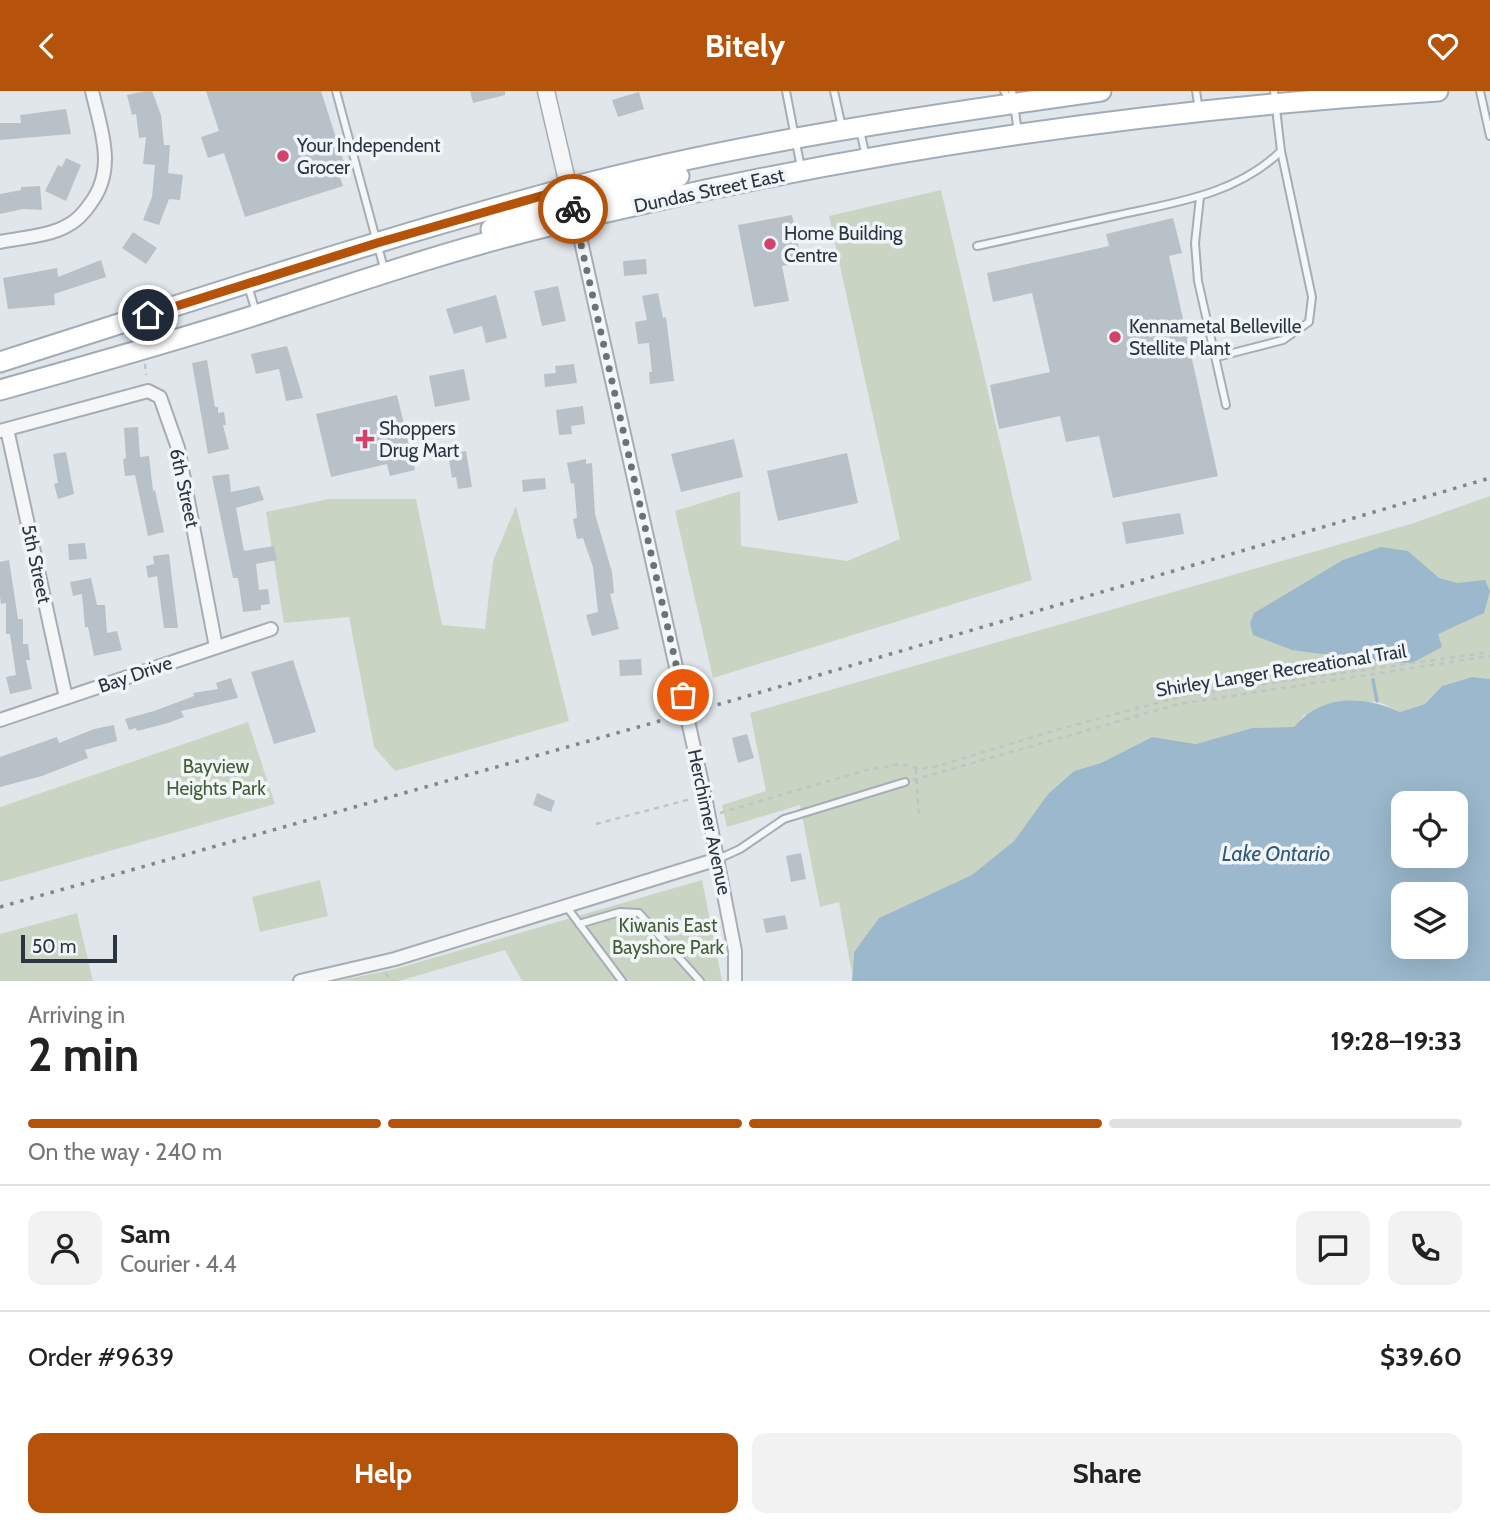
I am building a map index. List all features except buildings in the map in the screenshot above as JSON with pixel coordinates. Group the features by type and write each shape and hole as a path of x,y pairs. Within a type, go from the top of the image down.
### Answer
{"main road":[{"name":"Dundas Street East","path":"0,362 377,243 569,188 1009,95 1101,91"},
{"name":"Dundas Street East","path":"0,390 449,254 576,219 801,170 1018,134 1198,100 1438,91"},
{"path":"576,219 592,202 685,174 716,155"},
{"path":"449,254 473,236 547,209 569,188"}],"street":[{"path":"0,242 56,231 78,221 98,194 105,179 106,151 92,91"},
{"name":"Herchimer Avenue","path":"546,91 705,797 736,951 735,981"},
{"name":"6th Street","path":"4,430 148,391 160,397 178,448 216,647"},
{"name":"5th Street","path":"4,430 66,698"},
{"name":"Bay Drive","path":"0,720 271,629"},
{"path":"300,981 395,959 718,859"}],"lane":[{"path":"336,91 385,274"},
{"path":"786,91 801,170"},
{"path":"834,91 867,159"},
{"path":"1480,91 1490,136"},
{"path":"1009,95 1018,134"},
{"path":"1217,357 1283,340 1309,322 1312,297 1281,152 1274,96"},
{"path":"977,246 1200,197 1240,182 1263,169 1281,152"},
{"path":"1200,197 1195,243 1198,281 1226,405"},
{"path":"247,284 257,314"},
{"path":"718,859 740,849 784,819 905,782"},
{"path":"566,906 622,981"},
{"path":"579,925 620,912 639,913 699,981"}],"path":[{"path":"905,782 1179,704 1490,654"},
{"name":"Shirley Langer Recreational Trail","path":"720,813 866,770 900,764 916,769 938,765 1187,695 1490,654"},
{"path":"916,769 919,817"},
{"path":"596,824 705,797"}],"green space":[{"path":"941,190 1032,580 713,678 675,511 740,491 741,546 847,561 900,539 829,216"},
{"path":"1490,496 1490,679 1472,677 1442,686 1425,704 1400,712 1377,701 1304,715 1294,727 1252,728 1196,744 1152,737 1101,763 1074,771 1048,794 1014,841 972,876 879,918 854,952 852,974 839,902 820,907 800,805 727,827 722,805 766,791 750,713 1414,523"},
{"path":"329,499 416,499 442,625 485,629 493,561 516,506 569,721 395,771 374,747 349,617 284,623 266,512"},
{"name":"Bayview Heights Park","path":"248,722 275,804 0,882 0,807"},
{"path":"320,880 328,916 260,932 252,897"},
{"name":"Kiwanis East Bayshore Park","path":"702,880 722,981 522,981 505,950 399,981 338,981 395,969"},
{"path":"77,913 93,981 0,981 0,934"}],"water":[{"path":"1381,547 1408,551 1439,578 1457,583 1485,580 1490,591 1484,613 1438,634 1442,647 1412,663 1382,662 1292,650 1253,635 1250,623 1254,613 1343,560"},
{"name":"Lake Ontario","path":"1472,677 1490,679 1490,981 852,981 854,952 879,918 972,875 1014,841 1048,794 1074,771 1101,763 1152,737 1196,744 1252,728 1294,727 1317,708 1330,703 1358,701 1386,706 1400,712 1425,704 1442,686"}],"waterway":[{"path":"1373,680 1377,701"}],"railway":[{"path":"0,907 734,700 1490,478"}],"way so far":[{"path":"573,209 683,695"}],"place":[{"name":"Your Independent Grocer","path":"283,156"},
{"name":"Home Building Centre","path":"770,244"},
{"name":"Kennametal Belleville Stellite Plant","path":"1115,337"},
{"name":"Shoppers Drug Mart","path":"365,439"}],"route":[{"path":"148,315 377,243 569,188 573,209"}]}
